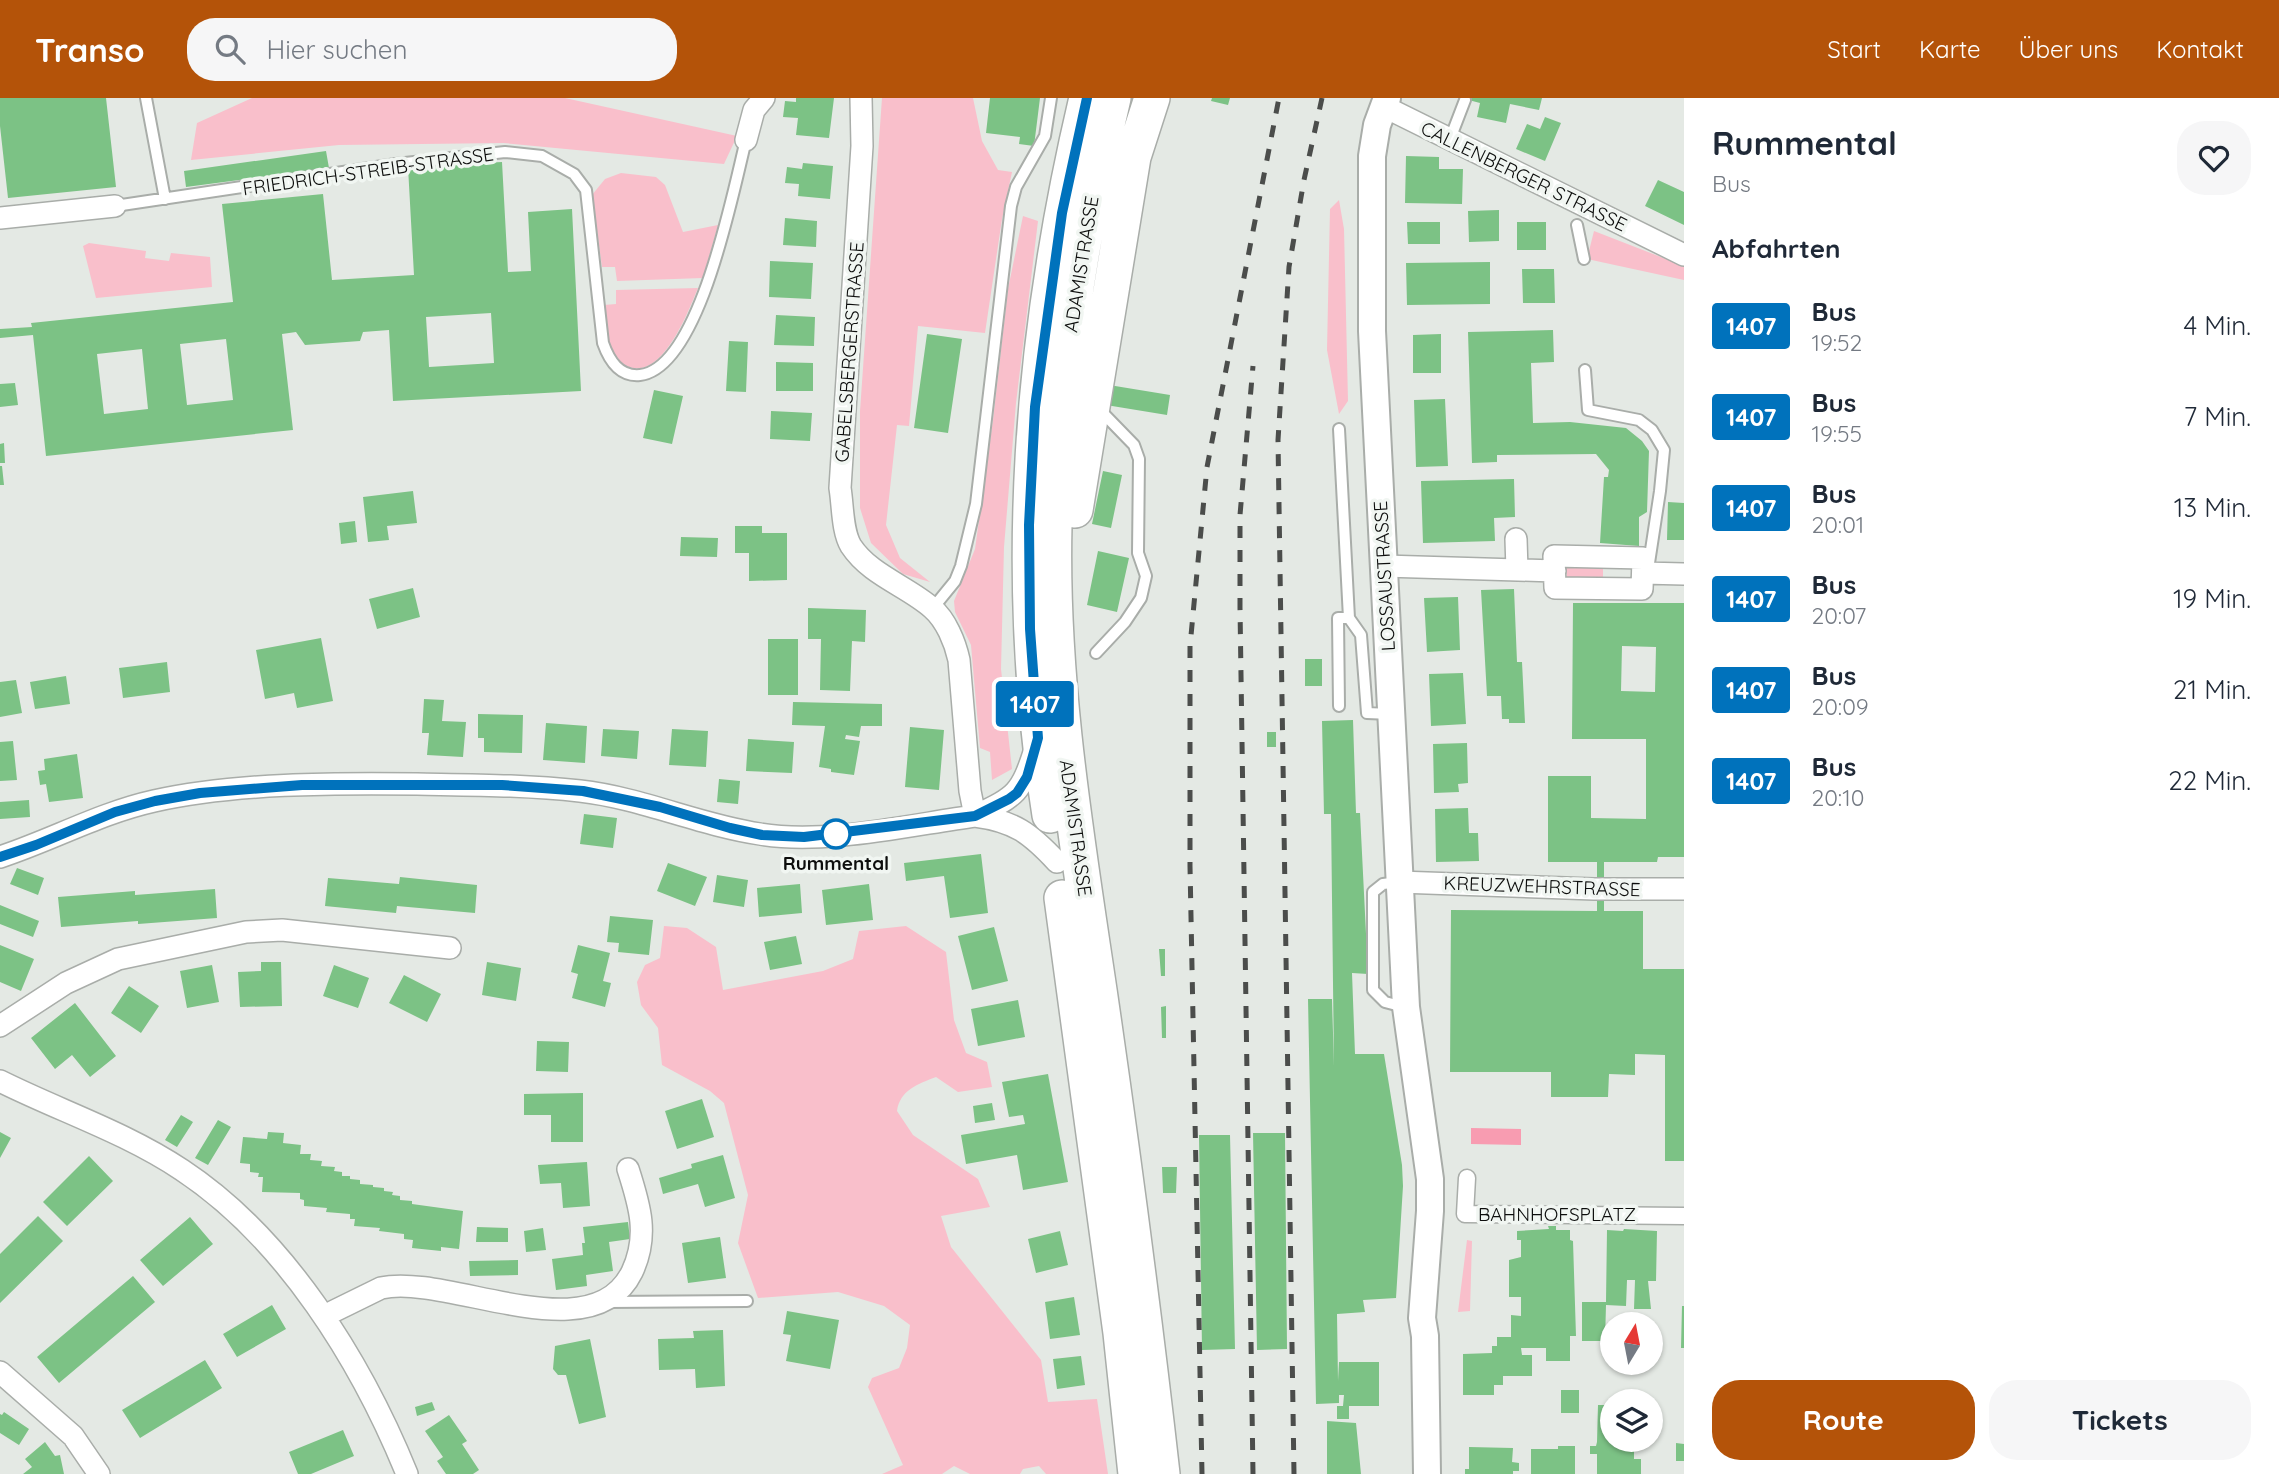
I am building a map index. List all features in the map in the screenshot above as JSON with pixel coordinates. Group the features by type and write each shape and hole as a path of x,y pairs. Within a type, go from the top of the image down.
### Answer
{"highway":[{"name":"ADAMISTRASSE","path":"1087,98 1062,213 1035,407 1029,525 1030,629 1038,738 1121,1333 1136,1474"},
{"name":"ADAMISTRASSE","path":"1113,98 1074,293 1061,408 1054,527 1056,631 1068,779 1122,1153 1162,1474"},
{"path":"1056,631 1094,443 1092,397 1133,157 1152,98"}],"street":[{"path":"746,140 754,110 764,98"},
{"name":"GABELSBERGERSTRASSE","path":"861,98 862,146 840,488 847,535 852,546 867,563 933,608"},
{"name":"CALLENBERGER STRASSE","path":"1378,101 1684,255"},
{"name":"LOSSAUSTRASSE","path":"1378,101 1370,195 1372,331 1406,1007 1413,1046 1430,1075 1439,1112 1449,1178 1447,1224 1426,1336 1427,1474"},
{"name":"FRIEDRICH-STREIB-STRASSE","path":"0,218 115,206"},
{"path":"1516,539 1517,570"},
{"path":"1554,556 1643,558 1645,573 1642,589 1555,589 1554,556"},
{"path":"1609,589 1610,557"},
{"path":"1384,566 1555,571"},
{"path":"1645,573 1684,574"},
{"path":"933,608 952,638 959,660 970,791 975,816"},
{"path":"975,816 1017,793 1027,777 1038,738"},
{"path":"0,857 115,812 200,793 302,785 502,785 583,791 660,807 762,835 804,837 975,816 996,818 1017,826 1038,841 1057,862"},
{"name":"KREUZWEHRSTRASSE","path":"1399,882 1594,889 1684,889"},
{"path":"0,1026 66,983 118,959 246,932 282,930 450,948"},
{"path":"0,1081 139,1144 181,1169 230,1208 256,1233 324,1316 353,1361 407,1474"},
{"path":"324,1316 381,1288 411,1285 453,1291 529,1309 573,1309 601,1302 626,1285 640,1256 643,1238 638,1198 628,1169"},
{"name":"BAHNHOFSPLATZ","path":"1467,1178 1465,1214 1684,1216"},
{"path":"0,1372 73,1436 99,1474"}],"lane":[{"path":"146,98 165,199"},
{"path":"933,608 955,582 966,553 975,504 1011,206 1016,187 1045,136 1051,98"},
{"path":"1450,139 1465,100"},
{"name":"FRIEDRICH-STREIB-STRASSE","path":"115,206 396,164 505,152 542,156 574,174 586,190 603,343 612,363 621,371 631,375 642,374 659,367 674,353 692,323 708,282 746,140"},
{"path":"1577,225 1584,259"},
{"path":"1585,370 1588,410 1639,420 1652,430 1664,450 1660,491 1645,573"},
{"path":"1092,397 1102,413 1134,445 1139,459 1138,553 1146,576 1141,598 1125,622 1096,653"},
{"path":"1339,429 1349,618 1361,635 1367,713 1391,715"},
{"path":"1094,443 1111,432 1121,432"},
{"path":"1339,706 1338,618 1349,618"},
{"path":"601,1302 747,1301"}],"shaded area":[{"path":"252,98 565,98 737,136 724,164 504,143 339,145 191,160 197,123"},
{"path":"882,98 973,98 982,141 998,170 1012,172 985,333 918,326 909,426 897,425 886,525 900,558 930,582 903,574 871,543 860,508 860,411"},
{"path":"621,173 656,177 665,185 683,232 718,225 703,278 617,281 615,267 602,267 592,195 605,179"},
{"path":"1339,200 1344,229 1348,401 1339,414 1327,350 1330,209"},
{"path":"1023,216 1038,221 1016,403 1004,547 1001,669 1012,769 992,780 990,752 980,748 971,645 955,612 954,601 975,549 1008,289"},
{"path":"1594,231 1684,266 1684,280 1587,259"},
{"path":"89,243 146,251 145,258 169,261 171,253 210,257 212,287 96,298 83,246"},
{"path":"698,288 673,341 653,363 641,368 629,367 615,357 608,338 604,305 616,304 616,290"},
{"path":"1603,561 1603,580 1567,578 1565,563"},
{"path":"664,926 687,928 716,947 723,990 823,971 853,959 859,931 906,926 946,952 954,1020 966,1053 987,1062 992,1087 958,1092 936,1077 906,1093 897,1111 913,1135 978,1179 990,1207 941,1216 951,1247 1041,1360 1048,1402 1097,1399 1108,1474 1046,1474 1039,1466 1023,1469 1020,1474 970,1474 954,1466 942,1474 882,1474 903,1465 868,1387 872,1378 899,1368 907,1348 910,1325 884,1306 838,1292 758,1298 738,1243 748,1195 724,1103 710,1091 662,1065 658,1028 641,1005 637,982 645,965 660,958"},
{"path":"1471,1128 1521,1129 1521,1145 1471,1144"},
{"path":"1467,1240 1472,1241 1470,1311 1458,1312"}],"building":[{"path":"0,98 106,98 116,187 8,198 0,126"},
{"path":"796,98 834,98 829,138 796,135 798,118 783,117 785,101 796,102"},
{"path":"990,98 1040,98 1034,146 1019,144 1020,137 986,133"},
{"path":"1212,98 1230,98 1228,105 1211,101"},
{"path":"1461,98 1542,98 1539,110 1510,104 1506,123 1477,117 1480,103"},
{"path":"1545,117 1561,123 1545,161 1516,149 1527,124 1540,129"},
{"path":"326,151 329,168 186,187 184,171"},
{"path":"1406,156 1439,157 1439,169 1463,169 1462,204 1405,203"},
{"path":"502,162 508,272 531,271 528,212 572,209 581,391 393,401 389,330 363,332 360,341 305,345 296,332 282,334 293,430 46,456 33,335 0,338 0,329 32,327 31,323 233,302 222,204 323,194 332,280 414,275 408,167","holes":["491,313 494,363 429,367 426,317","226,339 233,400 187,405 180,344","142,349 148,409 104,414 97,354"]},
{"path":"803,163 833,166 830,199 798,196 799,184 785,183 787,167 802,169"},
{"path":"1658,180 1684,192 1684,225 1645,206"},
{"path":"1499,210 1499,241 1469,242 1468,211"},
{"path":"785,218 817,221 816,247 783,245"},
{"path":"1407,222 1440,222 1440,244 1408,244"},
{"path":"1517,222 1546,222 1546,250 1517,250"},
{"path":"770,261 813,263 811,299 769,297"},
{"path":"1490,262 1490,304 1407,305 1406,263"},
{"path":"1522,269 1554,269 1555,303 1523,303"},
{"path":"776,315 815,317 814,346 774,345"},
{"path":"1553,330 1554,362 1531,363 1533,423 1570,422 1626,428 1642,441 1649,451 1647,512 1639,517 1639,546 1600,543 1604,477 1608,477 1609,470 1596,454 1497,455 1497,462 1472,463 1468,332"},
{"path":"927,334 962,339 948,433 914,428"},
{"path":"1441,334 1441,373 1413,373 1413,335"},
{"path":"729,341 748,342 746,392 726,391"},
{"path":"776,362 813,363 813,391 776,391"},
{"path":"15,383 18,405 0,407 0,384"},
{"path":"1109,385 1170,395 1167,415 1106,405"},
{"path":"654,390 683,396 672,444 643,438"},
{"path":"1445,399 1448,466 1416,467 1414,400"},
{"path":"771,411 812,413 810,441 770,439"},
{"path":"4,443 5,463 0,463 0,444"},
{"path":"2,466 4,485 0,485"},
{"path":"1103,471 1122,475 1111,528 1092,524"},
{"path":"1514,479 1515,517 1494,518 1495,541 1423,543 1421,481"},
{"path":"413,491 417,523 387,526 389,540 368,542 363,497"},
{"path":"1668,502 1684,503 1684,540 1667,540"},
{"path":"355,521 357,542 341,544 339,523"},
{"path":"735,526 762,526 762,533 787,533 787,580 749,581 749,553 735,553"},
{"path":"681,537 718,538 717,557 680,556"},
{"path":"1098,551 1129,558 1117,612 1087,605"},
{"path":"413,588 420,617 377,629 369,599"},
{"path":"1514,589 1517,662 1522,662 1525,723 1509,723 1509,719 1502,719 1501,696 1487,696 1481,590"},
{"path":"1458,597 1460,650 1427,652 1424,598"},
{"path":"1573,603 1684,603 1684,857 1658,857 1657,862 1604,862 1604,911 1643,911 1643,969 1684,969 1684,1161 1665,1161 1665,1055 1635,1054 1635,1075 1609,1074 1608,1097 1551,1097 1551,1072 1450,1072 1451,910 1597,911 1597,862 1548,862 1548,776 1591,776 1591,818 1646,819 1646,739 1572,739","holes":["1622,646 1656,647 1655,692 1621,691"]},
{"path":"808,608 866,610 865,642 852,641 850,691 820,690 821,639 808,639"},
{"path":"321,638 333,701 297,708 294,693 265,699 256,650"},
{"path":"768,639 798,639 798,695 768,695"},
{"path":"1305,659 1322,659 1322,686 1305,686"},
{"path":"167,662 170,692 123,698 119,668"},
{"path":"1463,673 1466,724 1431,726 1429,674"},
{"path":"66,676 70,704 35,709 30,682"},
{"path":"16,680 22,713 0,717 0,682"},
{"path":"424,699 444,700 442,721 466,722 463,757 427,755 429,733 422,733"},
{"path":"793,702 882,704 882,726 861,726 859,737 846,735 845,739 860,741 854,775 831,772 831,769 819,767 825,726 792,725"},
{"path":"478,714 523,715 522,753 484,752 484,738 478,738"},
{"path":"1353,720 1356,813 1360,813 1368,974 1352,973 1355,1054 1384,1054 1403,1186 1396,1298 1363,1300 1365,1312 1337,1314 1338,1381 1339,1362 1379,1362 1379,1406 1349,1406 1349,1419 1337,1419 1337,1406 1343,1406 1344,1395 1339,1395 1339,1403 1316,1404 1308,999 1332,999 1334,1067 1331,814 1324,814 1322,721"},
{"path":"546,723 587,726 585,763 543,760"},
{"path":"910,727 944,730 939,790 905,787"},
{"path":"603,729 639,731 637,759 601,756"},
{"path":"672,729 708,731 706,767 669,765"},
{"path":"1267,732 1276,732 1276,747 1267,747"},
{"path":"748,739 794,742 792,773 746,771"},
{"path":"13,741 17,780 0,781 0,742"},
{"path":"1467,743 1468,783 1458,784 1459,792 1434,793 1433,744"},
{"path":"77,754 83,798 49,802 46,784 40,785 38,771 45,770 44,759"},
{"path":"719,779 740,781 738,804 717,802"},
{"path":"29,800 30,817 0,819 0,802"},
{"path":"1468,808 1469,833 1478,833 1479,861 1436,862 1435,809"},
{"path":"584,814 617,818 613,848 580,844"},
{"path":"981,854 988,913 950,918 944,876 906,881 904,863"},
{"path":"668,863 707,877 695,906 657,891"},
{"path":"17,868 44,878 38,895 10,884"},
{"path":"717,875 748,880 744,907 713,902"},
{"path":"400,877 477,885 475,913 397,906 396,913 325,906 328,878 399,884"},
{"path":"800,884 802,913 759,917 757,888"},
{"path":"869,884 873,920 826,925 822,890"},
{"path":"215,889 217,918 61,927 58,897"},
{"path":"0,905 39,921 33,937 0,924"},
{"path":"610,916 653,920 649,955 618,952 619,943 607,942"},
{"path":"994,927 1008,981 972,990 958,936"},
{"path":"796,936 802,964 770,970 764,942"},
{"path":"0,945 34,959 21,991 0,982"},
{"path":"578,945 610,953 603,981 611,983 605,1007 572,998 578,974 571,972"},
{"path":"1159,949 1165,949 1165,976 1161,976"},
{"path":"261,962 281,962 282,1006 240,1007 238,972 261,971"},
{"path":"487,962 521,968 516,1001 482,995"},
{"path":"212,965 219,1002 187,1008 180,971"},
{"path":"334,965 369,978 358,1008 323,996"},
{"path":"404,975 441,994 427,1022 389,1003"},
{"path":"129,986 159,1006 141,1033 111,1013"},
{"path":"1018,1000 1025,1037 978,1046 971,1009"},
{"path":"75,1003 116,1056 90,1077 72,1055 55,1069 31,1038"},
{"path":"1166,1006 1166,1038 1162,1038 1161,1007"},
{"path":"537,1041 569,1042 568,1072 536,1071"},
{"path":"1048,1074 1068,1182 1023,1190 1017,1155 966,1164 961,1135 1025,1124 1023,1115 1009,1117 1002,1082"},
{"path":"583,1093 583,1142 551,1142 551,1115 524,1115 524,1094"},
{"path":"702,1099 714,1137 677,1149 665,1111"},
{"path":"992,1103 995,1120 975,1123 973,1106"},
{"path":"181,1115 193,1122 177,1147 165,1140"},
{"path":"218,1120 231,1127 208,1165 195,1158"},
{"path":"0,1132 11,1138 0,1158"},
{"path":"268,1132 284,1133 283,1143 301,1145 300,1154 311,1154 310,1160 322,1161 321,1166 335,1167 334,1171 342,1172 342,1176 350,1176 350,1179 360,1180 360,1184 384,1188 384,1191 393,1192 392,1195 400,1196 400,1200 412,1201 412,1204 463,1211 459,1249 441,1247 441,1251 412,1248 413,1240 404,1239 404,1234 379,1231 380,1228 354,1226 355,1219 350,1219 350,1214 326,1212 327,1208 304,1206 300,1193 262,1192 263,1177 258,1177 259,1173 250,1172 250,1164 240,1163 243,1137 267,1139"},
{"path":"1253,1133 1285,1133 1287,1349 1257,1350"},
{"path":"1199,1135 1230,1135 1235,1349 1202,1350"},
{"path":"723,1155 735,1198 705,1207 698,1184 663,1194 659,1178 692,1168 691,1164"},
{"path":"89,1156 113,1181 67,1226 43,1202"},
{"path":"587,1162 590,1206 563,1208 561,1183 540,1184 538,1165"},
{"path":"1162,1167 1177,1167 1176,1193 1163,1193"},
{"path":"38,1216 63,1241 0,1303 0,1254"},
{"path":"190,1217 213,1244 163,1286 140,1260"},
{"path":"628,1222 630,1239 609,1242 613,1271 586,1275 587,1286 556,1290 552,1259 583,1255 583,1227"},
{"path":"1548,1226 1556,1226 1556,1230 1570,1230 1570,1240 1573,1241 1576,1336 1570,1336 1570,1361 1546,1361 1546,1348 1521,1348 1522,1355 1532,1355 1532,1376 1503,1376 1503,1385 1494,1385 1494,1395 1463,1395 1463,1354 1492,1353 1492,1346 1497,1346 1497,1337 1511,1337 1511,1315 1521,1316 1521,1297 1509,1297 1509,1260 1521,1257 1521,1240 1517,1240 1517,1231 1549,1229"},
{"path":"477,1227 508,1228 508,1242 476,1242"},
{"path":"543,1228 546,1250 526,1252 524,1231"},
{"path":"1607,1230 1657,1231 1656,1281 1648,1281 1651,1309 1634,1309 1635,1280 1627,1280 1626,1306 1606,1305 1606,1312 1600,1312 1600,1341 1582,1341 1582,1302 1606,1302"},
{"path":"1060,1231 1068,1265 1036,1273 1028,1239"},
{"path":"720,1237 726,1278 688,1283 682,1243"},
{"path":"518,1260 518,1275 470,1276 469,1261"},
{"path":"133,1276 155,1302 59,1383 37,1357"},
{"path":"1074,1297 1080,1335 1050,1339 1045,1302"},
{"path":"272,1305 286,1329 237,1357 223,1334"},
{"path":"1684,1306 1684,1348 1681,1348"},
{"path":"787,1311 839,1320 830,1369 786,1361 791,1335 783,1334"},
{"path":"723,1330 725,1386 696,1388 695,1369 659,1370 658,1339 694,1338 693,1331"},
{"path":"590,1339 606,1417 579,1424 566,1375 558,1375 553,1369 555,1346"},
{"path":"1081,1356 1085,1385 1057,1389 1053,1359"},
{"path":"205,1360 222,1388 140,1438 122,1410"},
{"path":"1561,1390 1579,1390 1579,1413 1561,1413"},
{"path":"432,1402 435,1410 417,1416 415,1407"},
{"path":"1600,1405 1600,1452 1634,1452 1634,1459 1641,1459 1641,1474 1597,1474 1597,1454 1590,1454 1590,1446 1596,1446"},
{"path":"4,1412 29,1429 19,1445 0,1433 0,1414"},
{"path":"449,1415 467,1441 462,1444 479,1470 473,1474 446,1474 437,1461 443,1457 425,1431"},
{"path":"1327,1421 1356,1423 1361,1474 1327,1474"},
{"path":"343,1430 354,1456 311,1474 298,1474 289,1452"},
{"path":"45,1442 55,1456 60,1455 64,1474 23,1474 32,1467 25,1459"},
{"path":"1676,1443 1684,1444 1684,1461 1676,1461"},
{"path":"1558,1446 1575,1446 1575,1474 1531,1474 1531,1449 1558,1449"},
{"path":"1469,1447 1513,1448 1512,1462 1519,1463 1519,1471 1513,1471 1513,1474 1465,1474 1465,1469 1469,1469"}],"railway":[{"path":"1202,1474 1190,866 1190,646 1207,467 1279,98"},
{"path":"1294,1474 1278,440 1289,267 1322,98"},
{"path":"1253,366 1240,515 1240,608 1253,1474"}],"bus line":[{"name":"1407","path":"0,857 115,812 155,801 200,793 302,785 502,785 583,791 660,807 762,835 804,837 975,816 1009,799 1017,793 1027,777 1038,738 1030,629 1029,525 1035,407 1062,213 1087,98"}],"place":[{"name":"Rummental","path":"836,834"}]}
